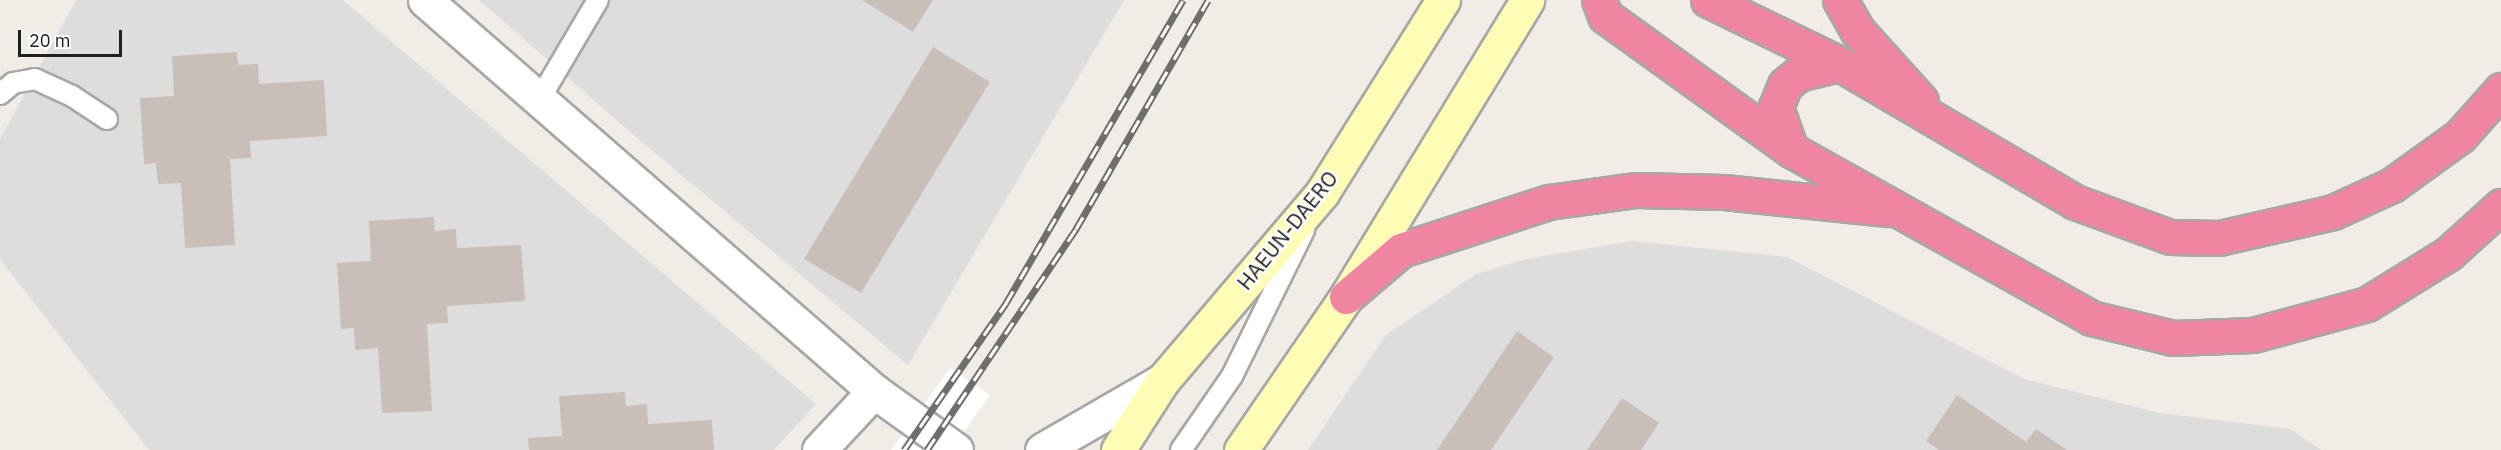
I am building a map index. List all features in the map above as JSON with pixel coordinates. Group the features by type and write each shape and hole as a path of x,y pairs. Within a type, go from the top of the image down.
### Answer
{"highway":[{"path":"1599,0 1605,16 1791,150 2091,318 2173,338 2253,335 2367,304 2448,254 2501,206"},
{"path":"1708,0 1840,64 1947,129 2075,202 2129,225 2170,237 2219,238 2333,212 2392,185 2460,136 2501,90"},
{"path":"1840,0 1857,30 1947,129"},
{"path":"1791,150 1776,107 1785,85 1798,74 1840,64"},
{"path":"1346,297 1401,250 1549,202 1636,190 1702,192 1899,210"}],"main road":[{"name":"HAEUN-DAERO","path":"1118,450 1163,380 1322,193 1443,0"},
{"path":"1241,450 1346,297 1527,0"}],"street":[{"path":"425,0 874,391 956,450"},
{"path":"1042,450 1163,380"},
{"path":"819,450 874,391"}],"lane":[{"path":"539,100 598,0"},
{"path":"0,94 13,83 34,79 72,96 107,119"},
{"path":"1181,450 1232,376 1322,193"}],"shaded area":[{"path":"76,0 343,0 816,404 774,450 149,450 0,259 0,139"},
{"path":"479,0 1124,0 908,365 629,131"},
{"path":"1633,241 1787,257 2024,379 2160,413 2290,429 2321,450 1308,450 1386,335 1476,274 1526,259"}],"pier":[{"path":"950,368 990,395 951,450 891,450"}],"building":[{"path":"862,0 933,0 913,32"},
{"path":"933,47 990,82 861,293 804,259"},
{"path":"237,52 238,65 258,64 259,84 324,80 327,136 250,141 251,158 230,159 235,245 185,248 181,183 158,184 156,163 144,164 140,98 174,96 172,56"},
{"path":"434,217 435,231 456,229 457,248 521,245 525,301 447,306 448,323 427,324 432,411 382,413 378,348 355,350 354,328 341,329 337,263 371,261 369,221"},
{"path":"1517,331 1554,357 1491,450 1437,450"},
{"path":"625,392 626,406 647,404 648,424 712,420 714,450 529,450 528,438 562,436 559,396"},
{"path":"1957,395 2026,442 2036,429 2067,450 1939,450 1926,441"},
{"path":"1622,398 1659,423 1641,450 1587,450"}],"railway":[{"path":"904,450 1006,303 1183,0"},
{"path":"927,450 1076,229 1208,0"}]}
